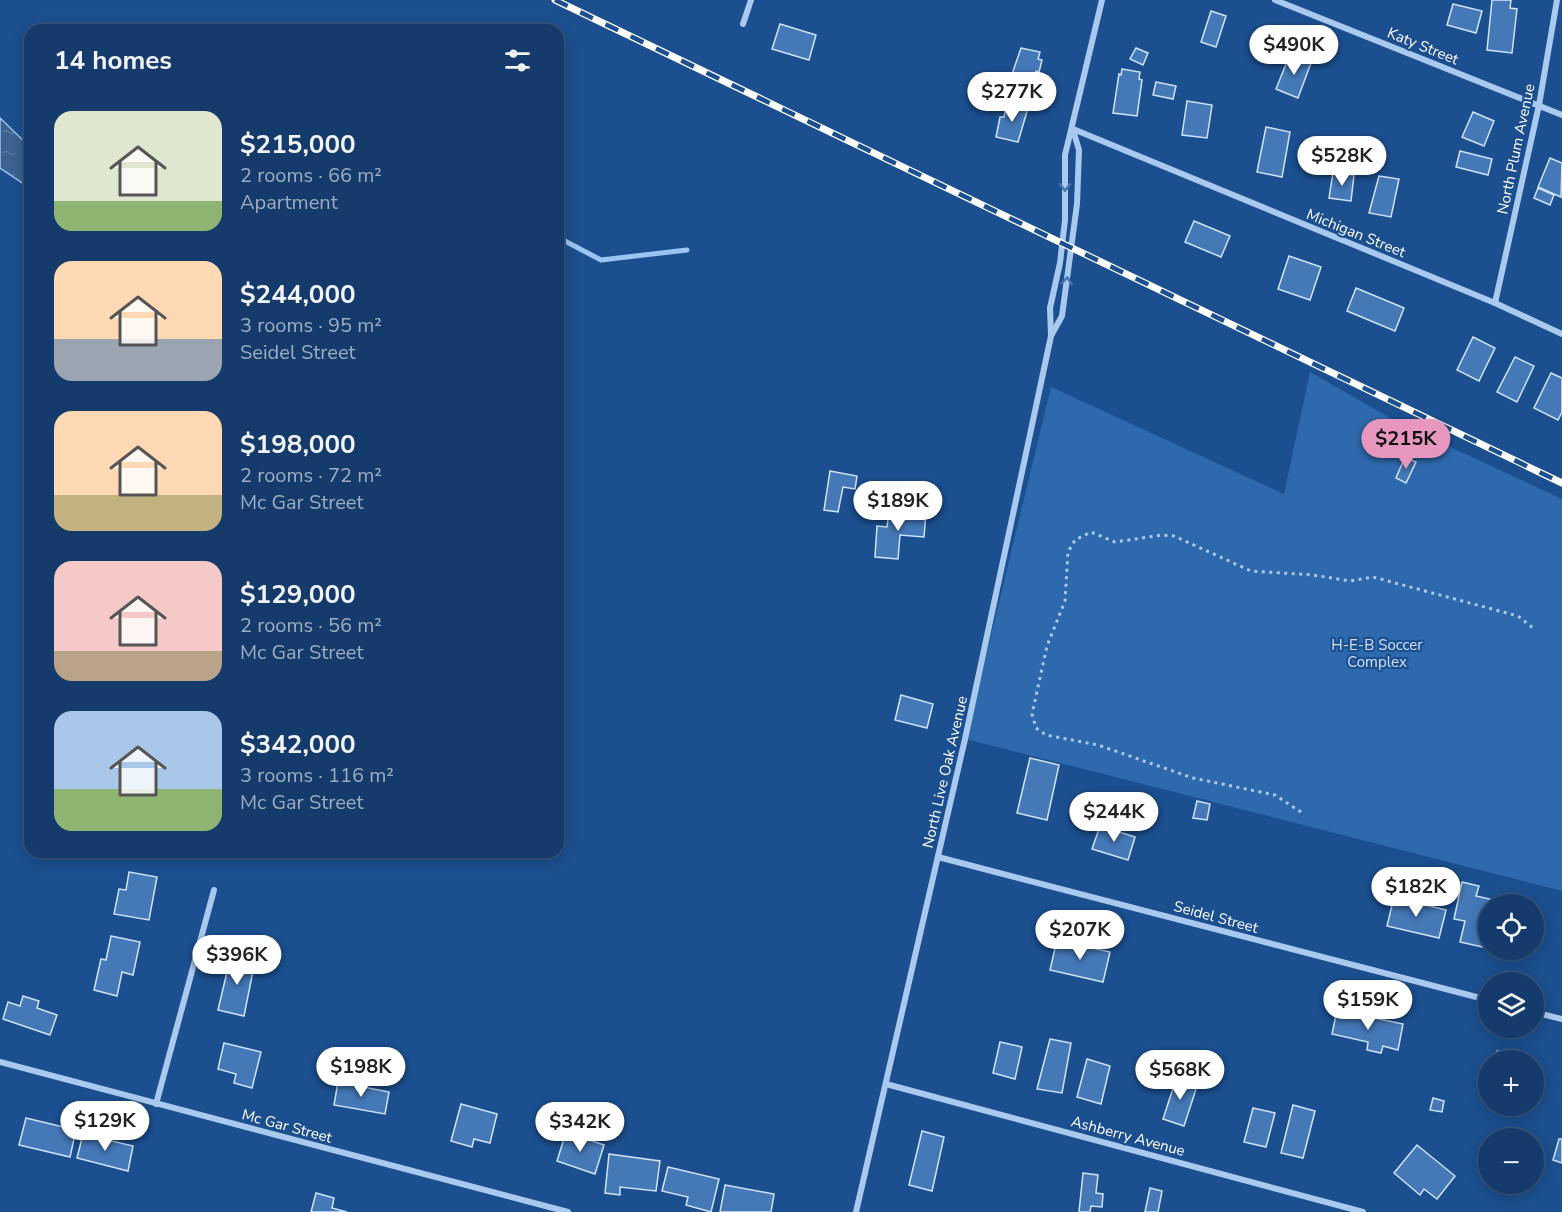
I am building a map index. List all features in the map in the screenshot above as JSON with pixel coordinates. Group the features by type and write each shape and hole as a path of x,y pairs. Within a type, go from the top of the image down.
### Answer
{"street":[{"path":"743,24 751,0"},
{"name":"North Live Oak Avenue","path":"856,1212 938,857 1051,336 1050,308 1060,263 1065,220 1065,155 1102,0"},
{"name":"Katy Street","path":"1275,0 1562,114"},
{"name":"North Plum Avenue","path":"1495,303 1539,105 1557,0"},
{"name":"North Live Oak Avenue","path":"1051,336 1062,316 1077,204 1079,150 1073,129"},
{"name":"Michigan Street","path":"1073,129 1495,303 1562,334"},
{"name":"Seidel Street","path":"938,857 1478,997"},
{"path":"156,1104 214,890"},
{"path":"1544,1015 1562,1019"},
{"name":"Mc Gar Street","path":"0,1062 568,1212"},
{"name":"Ashberry Avenue","path":"886,1084 1363,1212"}],"path":[{"path":"1301,812 1275,795 1193,778 1098,745 1046,735 1036,728 1032,714 1044,657 1049,639 1063,610 1068,552 1076,540 1091,532 1115,542 1162,535 1174,536 1246,570 1350,581 1373,577 1518,616 1533,628"}],"green space":[{"name":"H-E-B Soccer Complex","path":"1310,372 1399,423 1562,499 1562,891 966,739 1051,387 1284,494"}],"water":[{"path":"0,118 24,141 24,184 0,168"}],"building":[{"path":"1492,0 1511,0 1510,8 1517,9 1512,53 1487,50"},
{"path":"1453,4 1482,11 1476,33 1447,25"},
{"path":"1211,11 1226,16 1216,47 1201,42"},
{"path":"780,24 816,35 809,60 772,49"},
{"path":"1021,48 1040,52 1038,59 1042,60 1039,72 1036,71 1034,81 1031,80 1030,84 1010,80"},
{"path":"1136,48 1148,53 1143,65 1130,59"},
{"path":"1290,54 1311,63 1298,98 1276,89"},
{"path":"1122,69 1140,72 1139,79 1142,80 1137,116 1113,113 1119,74 1121,75"},
{"path":"1156,82 1176,86 1173,99 1153,95"},
{"path":"1187,101 1212,105 1207,138 1182,135"},
{"path":"1011,105 1028,108 1018,142 996,137 1000,117 1004,117 1006,107 1011,108"},
{"path":"1473,112 1494,121 1484,146 1462,137"},
{"path":"1266,127 1290,132 1282,177 1257,172"},
{"path":"1460,151 1492,159 1488,175 1456,167"},
{"path":"1550,158 1562,163 1561,197 1538,187"},
{"path":"1333,172 1354,175 1351,201 1329,198"},
{"path":"1379,176 1399,179 1391,217 1369,213"},
{"path":"1538,188 1554,195 1550,205 1534,198"},
{"path":"1194,221 1230,236 1221,257 1185,242"},
{"path":"1289,256 1321,267 1310,300 1278,289"},
{"path":"1356,288 1404,308 1395,331 1347,311"},
{"path":"1473,337 1495,348 1479,381 1457,370"},
{"path":"1515,357 1534,366 1517,402 1497,392"},
{"path":"1551,373 1562,378 1562,412 1558,420 1534,408"},
{"path":"1405,457 1416,462 1406,483 1396,478"},
{"path":"830,471 857,476 855,489 843,487 838,512 824,510"},
{"path":"889,509 926,512 924,537 900,535 898,559 875,557 877,526 887,527"},
{"path":"901,695 933,704 927,728 895,720"},
{"path":"1030,758 1059,765 1047,820 1017,813"},
{"path":"1197,801 1210,804 1207,820 1193,818"},
{"path":"1100,826 1135,837 1128,860 1092,849"},
{"path":"129,872 157,877 149,920 114,914 119,889 126,890"},
{"path":"1462,882 1479,886 1476,896 1478,896 1478,946 1460,942 1465,921 1454,919"},
{"path":"1394,897 1446,910 1439,938 1387,926"},
{"path":"111,936 140,942 133,975 122,972 117,996 94,990 101,959 106,960"},
{"path":"1057,940 1110,952 1103,982 1050,970"},
{"path":"231,955 255,961 244,1016 218,1010"},
{"path":"23,996 39,1001 37,1008 57,1015 50,1035 3,1019 8,1002 20,1006"},
{"path":"1337,1010 1403,1024 1398,1050 1383,1046 1381,1053 1367,1050 1368,1042 1332,1034"},
{"path":"1050,1039 1071,1043 1062,1093 1037,1089"},
{"path":"1000,1042 1022,1047 1015,1079 993,1073"},
{"path":"224,1043 261,1052 252,1088 234,1083 236,1074 218,1069"},
{"path":"1087,1059 1110,1066 1101,1104 1077,1097"},
{"path":"1177,1076 1198,1083 1184,1126 1163,1119"},
{"path":"338,1082 389,1092 385,1114 334,1105"},
{"path":"1433,1098 1444,1101 1442,1112 1430,1110"},
{"path":"461,1104 497,1114 490,1143 474,1139 472,1147 451,1141"},
{"path":"1293,1105 1315,1111 1303,1158 1281,1153"},
{"path":"1253,1108 1275,1113 1266,1147 1244,1142"},
{"path":"26,1118 76,1130 70,1157 19,1145"},
{"path":"922,1131 944,1137 932,1191 909,1185"},
{"path":"566,1132 604,1145 595,1174 557,1161"},
{"path":"83,1134 133,1146 128,1171 77,1158"},
{"path":"1559,1139 1562,1139 1562,1163 1553,1160"},
{"path":"1417,1145 1455,1176 1437,1199 1424,1189 1420,1195 1394,1173"},
{"path":"609,1154 660,1161 656,1191 620,1187 620,1195 605,1193"},
{"path":"668,1167 719,1179 711,1212 686,1205 688,1197 662,1191"},
{"path":"1083,1173 1098,1175 1096,1193 1103,1194 1102,1207 1091,1206 1090,1212 1079,1212"},
{"path":"725,1185 774,1194 771,1212 720,1212"},
{"path":"1150,1188 1162,1191 1158,1212 1145,1212"},
{"path":"316,1193 334,1198 332,1208 347,1212 311,1212"}],"waterway":[{"path":"564,241 601,260 687,250"}],"railway":[{"path":"555,0 1562,483"}]}
